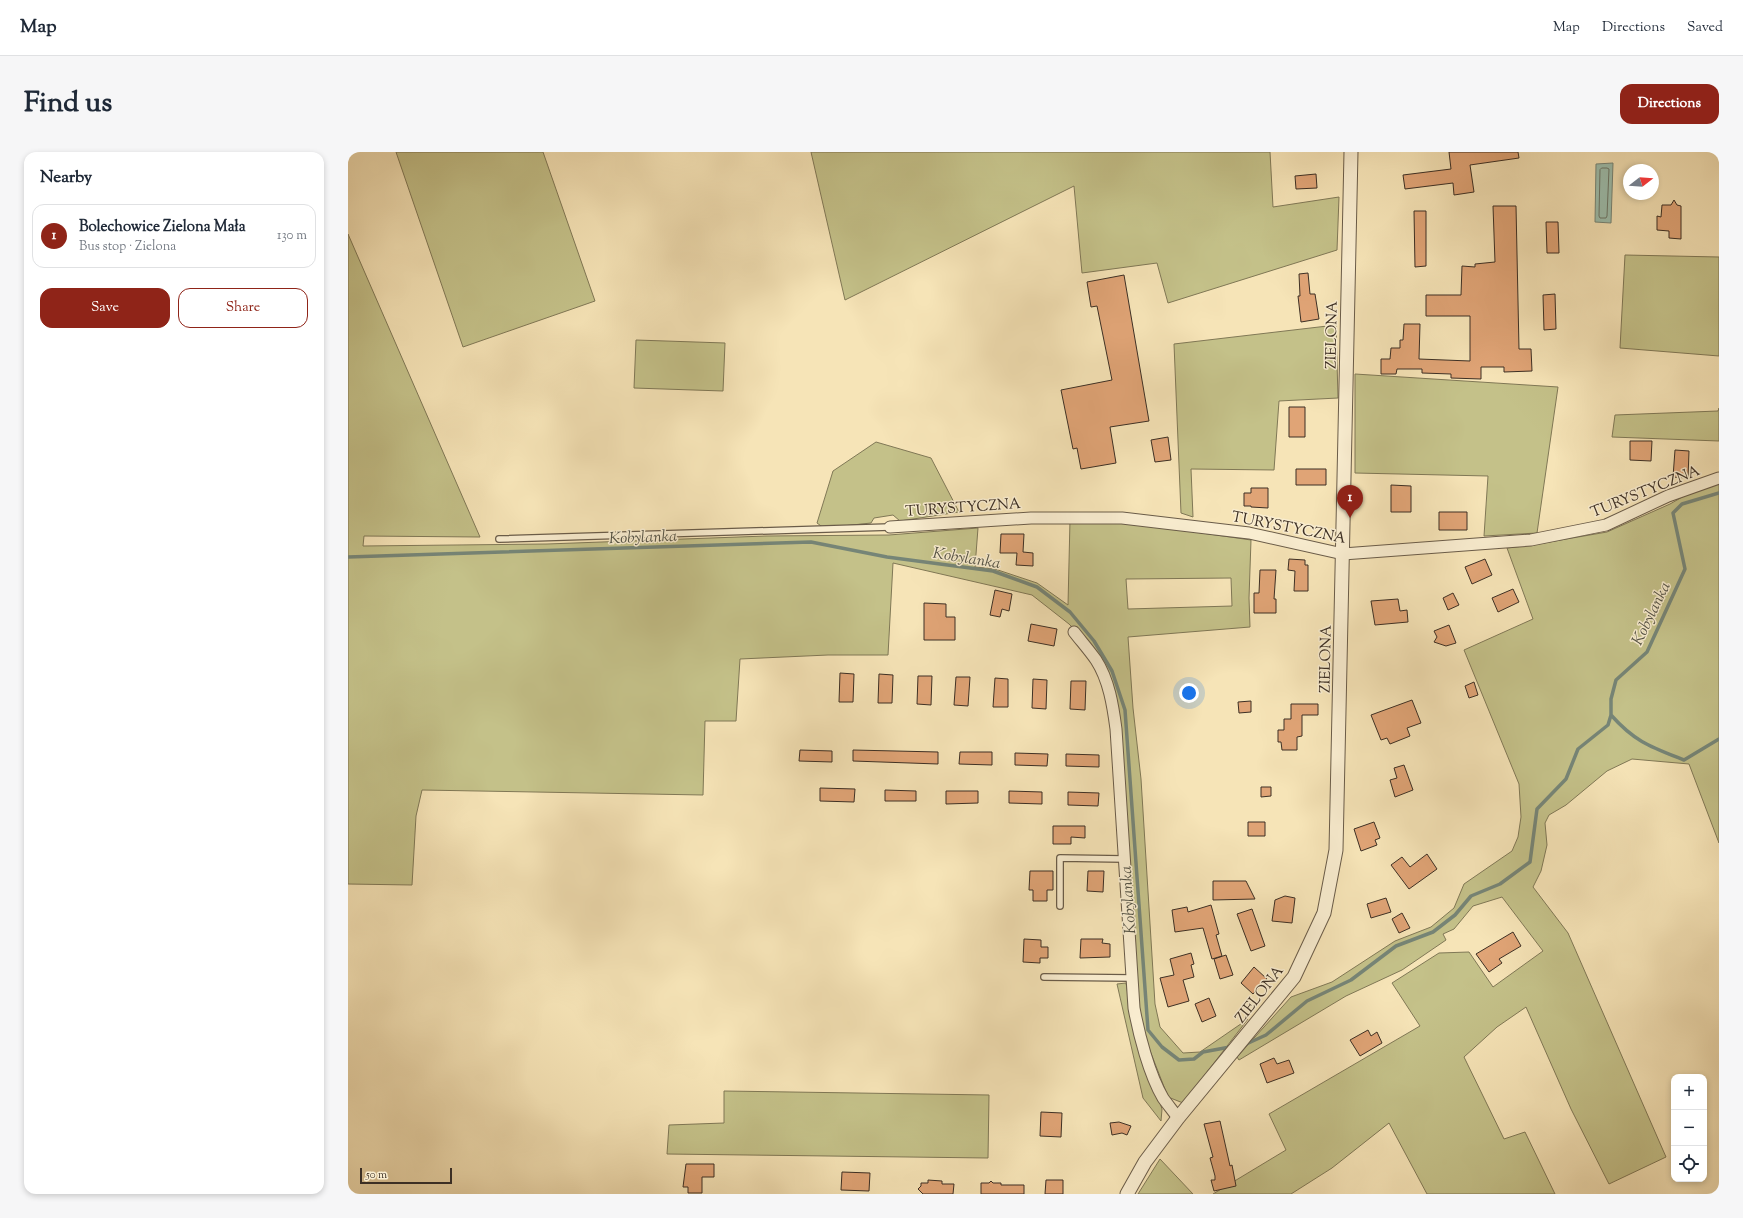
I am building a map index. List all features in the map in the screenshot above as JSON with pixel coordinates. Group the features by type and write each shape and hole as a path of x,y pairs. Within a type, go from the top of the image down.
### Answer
{"street":[{"name":"ZIELONA","path":"1127,1194 1145,1162 1178,1118 1294,977 1324,913 1336,850 1351,152"},
{"name":"TURYSTYCZNA","path":"890,527 1031,518 1122,518 1249,533 1343,554 1531,540 1606,525 1668,496 1719,478"},
{"path":"1074,632 1096,660 1106,680 1112,703 1116,729 1131,978 1136,1022 1163,1097 1178,1118"}],"lane":[{"path":"499,540 890,527"},
{"path":"1060,906 1060,858 1124,859"},
{"path":"1044,977 1131,978"}],"shaded area":[{"path":"396,152 543,152 595,301 463,347"},
{"path":"811,152 1270,152 1273,207 1339,197 1337,250 1168,303 1157,263 1082,273 1074,186 845,300"},
{"path":"348,234 480,537 364,536 363,546 547,544 766,536 889,535 978,528 975,567 995,569 1037,583 1068,605 1070,520 1118,521 1251,540 1249,598 1250,627 1128,637 1133,708 1141,779 1155,1004 1160,1027 1183,1053 1200,1052 1248,1019 1183,1103 1168,1097 1140,1025 1117,703 1080,635 1069,624 1032,595 893,563 888,655 828,655 740,659 736,721 705,721 703,795 422,790 416,816 412,885 348,884","holes":["1231,578 1232,606 1128,609 1126,579"]},
{"path":"1625,255 1719,257 1719,356 1620,348"},
{"path":"1336,325 1338,398 1279,401 1274,470 1191,469 1193,517 1181,513 1174,344"},
{"path":"636,340 725,343 723,391 634,388"},
{"path":"1355,374 1558,387 1537,533 1484,536 1488,476 1355,473"},
{"path":"1719,408 1719,441 1612,437 1615,415 1718,411"},
{"path":"876,442 931,458 959,512 900,521 893,515 874,518 871,523 824,528 817,523 833,471"},
{"path":"1719,481 1719,843 1689,764 1632,759 1607,771 1566,805 1549,815 1545,823 1547,845 1541,871 1533,887 1568,933 1666,1157 1609,1184 1571,1109 1526,1007 1497,1027 1464,1057 1504,1139 1525,1132 1555,1194 1427,1194 1389,1123 1332,1168 1291,1194 1213,1194 1286,1150 1269,1114 1420,1026 1392,983 1439,953 1469,952 1493,987 1543,951 1502,897 1473,906 1454,929 1443,934 1446,940 1402,970 1346,996 1239,1060 1237,1057 1291,997 1332,982 1395,941 1431,927 1454,908 1464,884 1512,851 1518,837 1521,817 1519,784 1464,650 1533,619 1507,548 1607,532 1670,504 1698,488"},
{"path":"1126,983 1133,1024 1162,1109 1161,1121 1143,1098 1117,984"},
{"path":"724,1091 989,1095 988,1158 667,1154 669,1125 724,1123"},
{"path":"1160,1159 1193,1194 1138,1194"}],"water":[{"path":"1613,163 1611,223 1595,222 1596,164"}],"building":[{"path":"1449,152 1518,152 1519,158 1470,165 1474,192 1454,195 1453,183 1405,189 1403,175 1451,169"},
{"path":"1316,174 1317,188 1296,189 1295,176"},
{"path":"1674,200 1677,205 1681,206 1681,239 1669,238 1669,231 1657,230 1657,216 1661,217 1662,205 1671,205"},
{"path":"1493,206 1516,206 1519,349 1531,349 1532,371 1504,372 1504,367 1481,367 1481,379 1451,378 1451,374 1422,373 1422,369 1397,369 1396,374 1381,374 1381,359 1390,359 1391,348 1400,348 1400,340 1403,340 1404,324 1420,324 1419,359 1470,361 1470,316 1426,316 1426,295 1461,295 1462,266 1475,267 1475,264 1495,262"},
{"path":"1414,211 1426,211 1426,266 1415,267"},
{"path":"1546,222 1558,222 1559,253 1547,253"},
{"path":"1308,273 1310,294 1315,294 1319,319 1301,322 1298,296 1300,296 1299,274"},
{"path":"1124,275 1149,421 1110,427 1116,463 1081,469 1077,448 1073,449 1061,390 1112,380 1097,306 1091,307 1087,282"},
{"path":"1555,294 1556,329 1544,330 1543,295"},
{"path":"1289,407 1305,407 1305,437 1289,437"},
{"path":"1168,437 1171,460 1155,462 1151,440"},
{"path":"1630,441 1652,441 1651,461 1630,460"},
{"path":"1675,450 1689,451 1688,478 1673,477"},
{"path":"1296,469 1326,469 1326,485 1296,485"},
{"path":"1391,485 1411,486 1411,512 1391,512"},
{"path":"1251,488 1268,488 1268,508 1244,506 1244,493 1251,493"},
{"path":"1439,512 1467,512 1467,530 1439,530"},
{"path":"1001,534 1024,534 1023,552 1033,553 1033,566 1016,565 1017,553 1000,553"},
{"path":"1289,559 1305,560 1305,565 1308,565 1308,591 1294,591 1295,571 1288,570"},
{"path":"1485,559 1492,575 1472,584 1465,567"},
{"path":"1260,570 1276,570 1274,599 1276,599 1276,613 1254,613 1254,593 1259,593"},
{"path":"1513,589 1519,602 1498,612 1492,598"},
{"path":"995,590 1012,594 1009,611 1002,609 1000,617 990,615"},
{"path":"1453,593 1459,605 1448,610 1443,598"},
{"path":"1398,599 1400,611 1407,610 1408,622 1375,625 1371,601"},
{"path":"924,603 946,604 946,617 955,617 955,640 924,640"},
{"path":"1031,624 1057,629 1054,646 1028,641"},
{"path":"1449,625 1456,643 1446,646 1434,642 1437,637 1434,631"},
{"path":"840,673 854,674 853,702 839,702"},
{"path":"879,674 893,675 892,703 878,703"},
{"path":"918,676 932,676 931,705 917,704"},
{"path":"956,677 970,677 968,706 954,705"},
{"path":"995,678 1008,679 1008,707 993,707"},
{"path":"1033,679 1047,680 1046,709 1032,708"},
{"path":"1071,681 1086,681 1085,710 1070,709"},
{"path":"1474,682 1478,695 1469,698 1465,686"},
{"path":"1412,700 1421,723 1407,728 1410,736 1390,744 1387,738 1381,740 1371,715"},
{"path":"1251,701 1251,712 1239,713 1238,702"},
{"path":"1291,704 1318,704 1318,715 1302,715 1302,736 1297,737 1297,750 1282,750 1281,742 1278,742 1278,730 1284,730 1284,719 1291,719"},
{"path":"800,750 832,751 832,762 799,761"},
{"path":"853,750 938,752 938,764 853,761"},
{"path":"960,752 992,752 992,765 959,764"},
{"path":"1015,753 1048,754 1047,766 1015,765"},
{"path":"1066,754 1099,755 1099,767 1066,766"},
{"path":"1404,765 1413,790 1395,797 1390,780 1397,778 1394,768"},
{"path":"1261,787 1271,787 1271,796 1261,797"},
{"path":"820,788 855,789 854,802 820,801"},
{"path":"885,790 916,791 916,801 885,801"},
{"path":"946,791 978,791 978,803 946,804"},
{"path":"1009,791 1042,792 1042,804 1009,803"},
{"path":"1068,792 1099,793 1098,806 1068,805"},
{"path":"1248,822 1265,822 1265,836 1248,836"},
{"path":"1374,822 1380,838 1375,840 1377,845 1361,851 1354,829"},
{"path":"1053,826 1085,826 1085,838 1071,837 1071,844 1053,844"},
{"path":"1427,854 1437,869 1409,889 1391,865 1402,857 1410,867"},
{"path":"1030,871 1053,871 1053,890 1047,890 1047,901 1033,901 1033,890 1029,890"},
{"path":"1088,871 1104,871 1103,892 1087,891"},
{"path":"1213,881 1246,881 1255,899 1213,900"},
{"path":"1285,896 1295,898 1292,923 1272,921 1275,900"},
{"path":"1386,898 1391,912 1371,918 1367,904"},
{"path":"1211,905 1219,934 1216,935 1222,956 1212,959 1203,928 1175,932 1172,910 1187,907 1188,912"},
{"path":"1252,909 1265,946 1251,951 1237,914"},
{"path":"1402,913 1410,928 1399,933 1392,919"},
{"path":"1513,932 1521,946 1499,959 1502,963 1489,972 1476,954"},
{"path":"1024,939 1041,940 1041,947 1048,947 1048,958 1040,958 1040,963 1023,962"},
{"path":"1081,939 1103,939 1102,943 1110,944 1110,957 1080,958"},
{"path":"1191,953 1194,964 1191,965 1194,977 1183,980 1189,1001 1168,1007 1160,978 1174,975 1170,959"},
{"path":"1226,955 1233,975 1220,979 1214,959"},
{"path":"1254,967 1267,979 1253,994 1241,983"},
{"path":"1209,998 1216,1016 1202,1022 1195,1004"},
{"path":"1368,1030 1371,1036 1377,1032 1382,1043 1360,1056 1350,1040"},
{"path":"1274,1058 1277,1064 1289,1060 1294,1073 1267,1083 1260,1064"},
{"path":"1041,1112 1062,1113 1061,1137 1040,1136"},
{"path":"1220,1121 1236,1186 1214,1191 1211,1180 1215,1180 1215,1176 1210,1158 1213,1157 1204,1124"},
{"path":"1119,1122 1131,1126 1127,1135 1122,1133 1112,1135 1110,1123"},
{"path":"686,1164 714,1164 714,1177 702,1177 702,1193 688,1193 688,1187 683,1187"},
{"path":"842,1172 870,1173 869,1191 841,1190"},
{"path":"928,1180 942,1181 942,1184 954,1184 953,1194 923,1194 918,1189 921,1186 921,1183 928,1183"},
{"path":"1046,1180 1063,1180 1063,1194 1045,1194"},
{"path":"991,1181 993,1183 1001,1183 1001,1185 1024,1185 1024,1194 981,1194 981,1183 989,1183"}],"waterway":[{"name":"Kobylanka","path":"1244,1045 1266,1035 1307,1001 1351,980 1396,946 1433,932 1455,915 1471,896 1500,884 1530,862 1537,809 1566,779 1578,749 1608,725 1611,715 1611,699 1616,680 1647,652 1685,569 1673,513 1682,504 1719,493"},
{"name":"Kobylanka","path":"348,557 811,542 887,557 993,571 1037,587 1070,612 1094,641 1112,671 1125,710 1148,1030 1162,1047 1179,1060 1194,1059 1203,1052 1230,1047"},
{"path":"1611,715 1628,732 1644,743 1684,760 1719,739"}],"place":[{"name":"Bolechowice Zielona Mała","path":"1350,518"}]}
